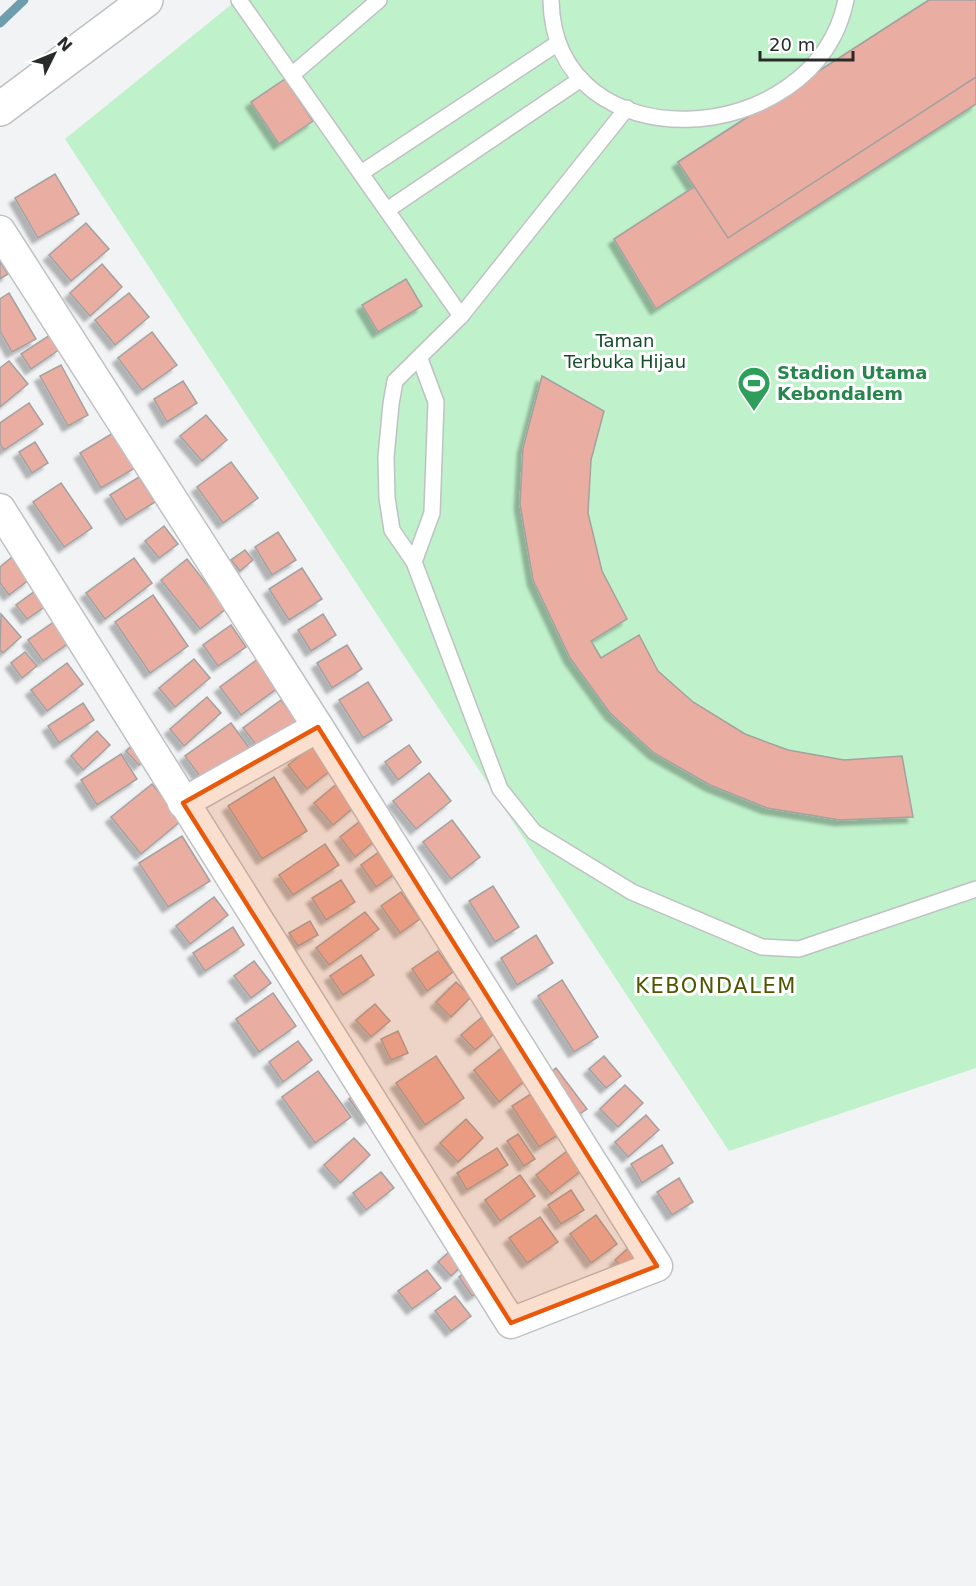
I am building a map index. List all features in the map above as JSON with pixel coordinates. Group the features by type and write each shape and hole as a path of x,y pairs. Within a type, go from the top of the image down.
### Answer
{"street":[{"path":"0,109 146,0"},
{"path":"0,231 318,727 657,1266 511,1323 0,509"},
{"path":"183,803 318,727"}],"lane":[{"path":"239,0 461,316"},
{"path":"292,74 379,0"},
{"path":"551,0 558,43 581,79 590,87 627,108 669,119 697,121 725,117 753,108 778,94 800,77 819,56 834,32 846,0"},
{"path":"362,174 558,43"},
{"path":"387,210 581,79"},
{"path":"627,108 461,316 420,359 395,381 386,457 387,498 392,530 414,562 500,789 534,832 632,892 762,947 799,949 976,889"},
{"path":"414,562 432,513 436,402 420,359"}],"highlighted area":[{"path":"318,727 657,1266 511,1323 183,803"}],"green space":[{"name":"Taman Terbuka Hijau","path":"237,0 976,0 976,1068 729,1151 65,139"}],"building":[{"path":"929,0 976,0 976,104 656,309 614,239 694,187 678,162"},
{"path":"929,0 976,0 976,77 728,238 678,162"},
{"path":"285,79 313,121 279,144 251,102"},
{"path":"55,174 79,214 38,238 15,198"},
{"path":"86,223 109,249 71,281 49,255"},
{"path":"0,261 8,274 0,279"},
{"path":"102,264 122,287 90,316 70,293"},
{"path":"406,279 422,306 378,332 362,305"},
{"path":"9,293 36,339 12,352 0,331 0,299"},
{"path":"129,293 149,317 115,345 95,320"},
{"path":"152,332 177,365 142,390 118,358"},
{"path":"50,335 60,349 31,369 21,354"},
{"path":"9,361 28,384 0,407 0,368"},
{"path":"61,365 88,415 68,426 40,376"},
{"path":"542,376 604,411 591,460 588,513 602,571 627,619 591,641 601,658 639,635 658,671 693,702 745,734 788,750 844,760 902,756 913,817 840,820 767,808 710,785 654,753 610,713 570,658 533,580 520,504 523,448"},
{"path":"183,381 197,403 167,422 154,399"},
{"path":"29,403 43,424 4,450 0,444 0,423"},
{"path":"206,415 227,440 202,461 180,436"},
{"path":"113,433 135,468 101,488 80,453"},
{"path":"35,442 48,463 32,473 19,452"},
{"path":"231,462 258,498 223,523 197,487"},
{"path":"139,477 155,502 126,520 110,495"},
{"path":"61,483 92,528 64,547 33,502"},
{"path":"164,526 178,544 159,558 145,541"},
{"path":"278,532 296,560 272,575 255,547"},
{"path":"245,550 253,560 240,571 231,560"},
{"path":"12,557 30,579 9,595 0,583 0,567"},
{"path":"134,558 152,583 105,619 86,593"},
{"path":"187,559 226,609 200,629 161,580"},
{"path":"302,568 322,599 289,620 269,589"},
{"path":"35,591 46,606 27,619 16,605"},
{"path":"153,595 188,646 150,673 115,622"},
{"path":"1,614 21,637 3,653 0,650"},
{"path":"323,614 336,635 311,651 298,630"},
{"path":"58,619 73,640 43,661 28,640"},
{"path":"231,625 246,647 218,666 203,645"},
{"path":"347,645 362,669 332,688 317,663"},
{"path":"25,652 37,666 22,678 11,663"},
{"path":"262,656 283,684 241,715 220,687"},
{"path":"194,659 210,678 175,707 159,688"},
{"path":"67,663 83,684 47,711 31,690"},
{"path":"368,682 392,720 363,738 339,700"},
{"path":"207,697 221,713 184,746 170,729"},
{"path":"281,700 299,723 262,752 243,728"},
{"path":"83,703 94,720 59,743 48,726"},
{"path":"231,723 250,749 204,782 185,756"},
{"path":"97,731 110,745 83,770 71,756"},
{"path":"138,740 151,754 139,765 126,751"},
{"path":"316,743 335,767 307,789 288,765"},
{"path":"409,745 421,762 398,780 385,762"},
{"path":"121,754 137,779 97,805 81,780"},
{"path":"429,773 451,801 416,829 393,801"},
{"path":"274,777 307,831 262,859 228,806"},
{"path":"339,782 358,804 333,825 314,803"},
{"path":"152,784 182,820 141,854 111,817"},
{"path":"364,818 380,837 355,857 340,837"},
{"path":"452,820 480,857 451,879 423,842"},
{"path":"182,836 210,881 168,907 139,863"},
{"path":"325,844 339,865 293,895 279,875"},
{"path":"386,847 402,869 376,887 361,865"},
{"path":"341,880 355,902 326,920 312,898"},
{"path":"493,886 519,927 495,942 469,901"},
{"path":"401,892 420,919 400,933 381,906"},
{"path":"214,897 228,915 190,944 176,926"},
{"path":"365,912 379,929 329,965 316,948"},
{"path":"310,921 318,935 298,946 289,933"},
{"path":"233,927 244,945 205,971 193,953"},
{"path":"536,935 553,963 517,985 501,958"},
{"path":"438,951 453,972 427,991 412,969"},
{"path":"361,955 374,975 343,995 330,976"},
{"path":"254,961 271,983 251,998 234,976"},
{"path":"562,980 598,1037 574,1052 538,996"},
{"path":"456,982 471,997 451,1017 436,1002"},
{"path":"273,993 296,1026 259,1052 236,1019"},
{"path":"375,1004 390,1021 371,1037 356,1020"},
{"path":"482,1017 495,1033 475,1050 461,1035"},
{"path":"398,1031 408,1053 391,1060 381,1039"},
{"path":"298,1041 312,1060 283,1082 269,1062"},
{"path":"508,1043 533,1074 499,1102 474,1070"},
{"path":"436,1056 464,1098 425,1125 396,1083"},
{"path":"604,1056 621,1076 606,1088 589,1069"},
{"path":"556,1068 587,1109 578,1115 548,1074"},
{"path":"318,1071 351,1117 315,1143 282,1097"},
{"path":"625,1085 643,1103 618,1127 600,1109"},
{"path":"537,1090 564,1131 539,1147 512,1106"},
{"path":"355,1094 372,1115 365,1121 349,1099"},
{"path":"646,1115 659,1130 628,1157 615,1142"},
{"path":"466,1119 483,1138 458,1162 440,1143"},
{"path":"518,1134 535,1159 524,1166 507,1141"},
{"path":"354,1138 370,1155 340,1183 324,1165"},
{"path":"575,1145 590,1164 551,1194 536,1175"},
{"path":"662,1145 673,1163 642,1183 631,1164"},
{"path":"497,1148 508,1165 467,1190 457,1173"},
{"path":"381,1172 394,1188 366,1210 353,1193"},
{"path":"520,1175 535,1196 500,1221 485,1200"},
{"path":"679,1178 693,1202 672,1215 657,1192"},
{"path":"571,1190 584,1210 561,1224 548,1205"},
{"path":"596,1215 617,1244 591,1263 570,1234"},
{"path":"540,1217 558,1242 527,1263 509,1238"},
{"path":"636,1241 647,1253 626,1272 615,1260"},
{"path":"451,1250 464,1264 451,1276 438,1262"},
{"path":"469,1269 483,1289 472,1296 459,1277"},
{"path":"427,1270 441,1288 412,1309 398,1291"},
{"path":"455,1296 471,1316 451,1331 435,1311"}],"waterway":[{"path":"0,23 24,0"}],"place":[{"name":"Stadion Utama Kebondalem","path":"754,412"}],"district":[{"name":"KEBONDALEM","path":"716,986"}]}
